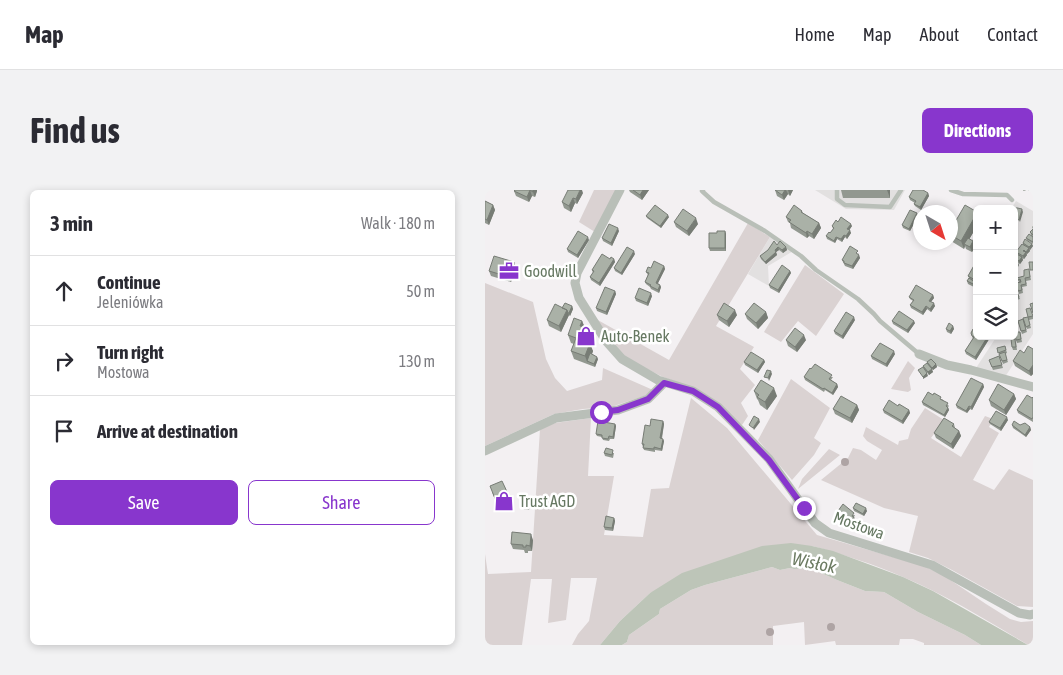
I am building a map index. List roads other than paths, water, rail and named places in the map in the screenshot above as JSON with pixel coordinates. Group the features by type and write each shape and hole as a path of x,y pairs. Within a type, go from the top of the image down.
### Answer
{"street":[{"name":"Mostowa","path":"621,190 577,273 575,283 579,298 606,342 621,359 664,383 693,391 718,407 769,460 815,523 829,533 932,565 1019,613 1033,614"},
{"path":"919,354 947,365 1033,387"},
{"path":"485,451 555,418 618,410 648,399 664,383"}],"lane":[{"path":"703,190 714,202 765,231 858,299 880,322 919,354"},
{"path":"837,190 837,199 845,205 890,207 901,190"},
{"path":"951,190 963,194 1007,195 1012,200"}],"water":[{"name":"Wisłok","path":"791,543 833,551 903,577 933,591 1028,645 981,645 884,592 865,591 810,568 780,570 772,567 691,590 660,609 659,614 629,635 627,642 622,645 600,645 620,621 650,593 682,573 762,546"}],"place":[{"name":"Goodwill","path":"509,271"},
{"name":"Auto-Benek","path":"586,336"},
{"name":"Trust AGD","path":"504,501"}]}
